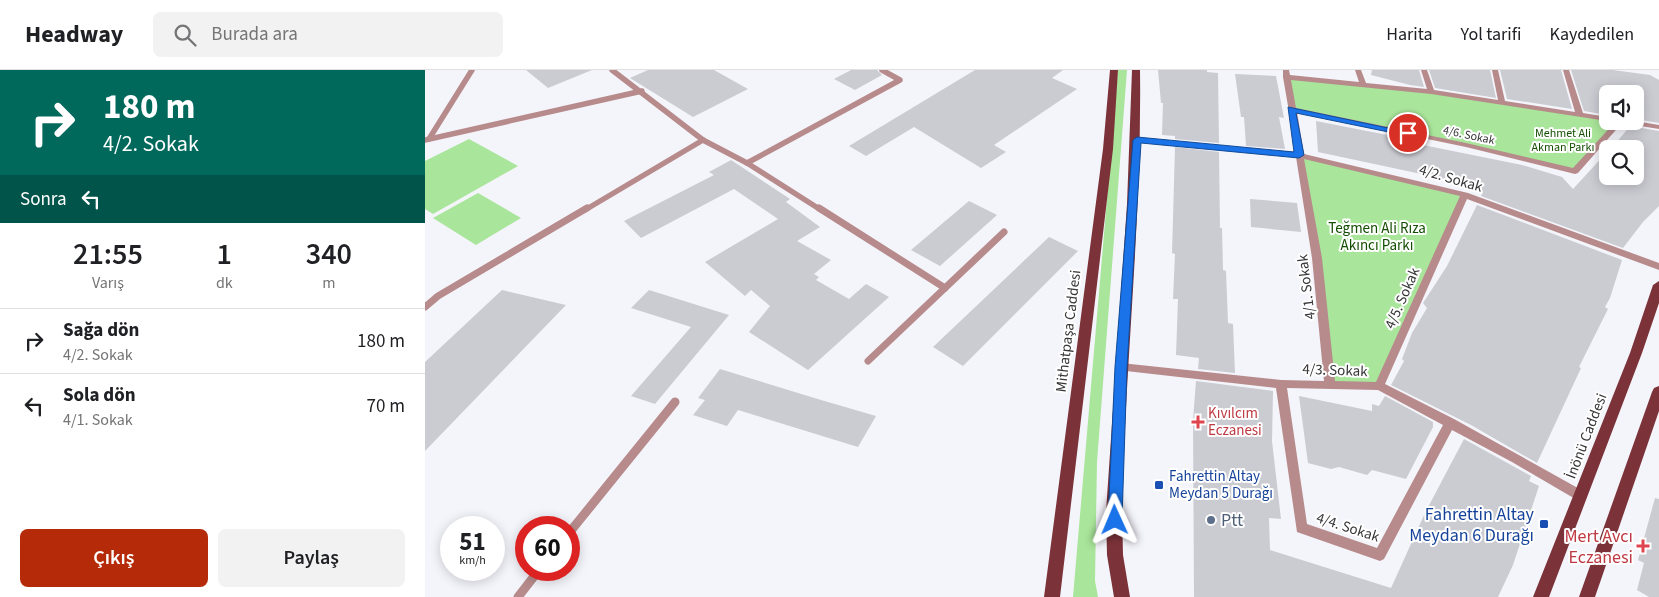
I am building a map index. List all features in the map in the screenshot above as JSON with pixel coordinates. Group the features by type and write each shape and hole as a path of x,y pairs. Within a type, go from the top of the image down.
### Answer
{"main road":[{"name":"Mithatpaşa Caddesi","path":"1052,597 1083,330 1108,149 1114,70"},
{"path":"1122,597 1117,577 1115,501 1121,367 1137,140 1136,70"},
{"name":"İnönü Caddesi","path":"1541,597 1581,496 1659,285"},
{"path":"1587,597 1659,392"}],"street":[{"path":"1358,70 1363,85"},
{"path":"1424,70 1431,92"},
{"path":"1495,70 1502,103"},
{"path":"1566,70 1580,115"},
{"path":"1286,73 1363,85 1431,92 1599,118"},
{"name":"4/1. Sokak","path":"1286,73 1317,258 1331,384"},
{"name":"4/6. Sokak","path":"1291,109 1466,145 1575,170 1613,130"},
{"name":"4/6. Sokak","path":"1644,125 1659,127"},
{"name":"4/2. Sokak","path":"1137,140 1299,155 1465,195 1659,267"},
{"name":"4/5. Sokak","path":"1379,386 1465,195"},
{"name":"4/3. Sokak","path":"1121,367 1281,384 1379,386 1450,422 1581,496"},
{"name":"4/4. Sokak","path":"1281,384 1301,528 1380,555 1450,422"}],"lane":[{"path":"427,140 471,70"},
{"path":"612,70 643,91 703,140 747,163 945,288"},
{"path":"747,163 899,80 882,70"},
{"path":"427,140 643,91"},
{"path":"425,306 703,140"},
{"path":"868,361 1004,232"},
{"path":"580,519 675,402"},
{"path":"517,597 530,581"}],"green space":[{"path":"1118,70 1127,70 1097,462 1095,581 1098,597 1073,597"},
{"name":"Mehmet Ali Akman Parkı","path":"1286,77 1431,92 1599,118 1599,130 1612,130 1603,140 1599,140 1599,144 1575,171 1466,145 1291,109"},
{"path":"469,139 518,166 433,214 425,209 425,161"},
{"name":"Teğmen Ali Rıza Akıncı Parkı","path":"1299,155 1465,195 1379,386 1330,384"},
{"path":"478,193 521,218 476,245 433,218"}],"building":[{"path":"526,70 592,70 548,88"},
{"path":"648,70 714,70 748,89 693,117 630,78"},
{"path":"851,70 877,70 882,75 855,90 834,79"},
{"path":"975,70 1063,70 1052,78 1077,89 994,145 1006,152 981,168 914,127 866,156 849,146"},
{"path":"1158,70 1207,70 1207,72 1218,73 1219,143 1175,139 1175,136 1162,135 1163,103 1161,103"},
{"path":"1372,70 1419,70 1424,87 1371,75"},
{"path":"1429,70 1490,70 1496,98 1435,88"},
{"path":"1500,70 1561,70 1572,109 1507,99"},
{"path":"1571,70 1613,70 1650,75 1659,80 1659,123 1644,120 1644,85 1599,85 1599,114 1584,111"},
{"path":"1235,74 1276,76 1284,118 1279,117 1285,149 1246,146 1244,117 1241,117"},
{"path":"1316,121 1418,141 1418,144 1522,165 1562,177 1573,189 1599,161 1599,185 1644,185 1644,140 1618,140 1627,130 1644,130 1644,128 1659,131 1659,206 1643,222 1623,248 1481,196 1483,192 1454,184 1454,181 1318,152"},
{"path":"1175,147 1219,152 1220,228 1222,228 1223,270 1226,271 1228,323 1233,324 1235,373 1198,369 1199,358 1176,355 1178,299 1173,299 1175,254 1172,253"},
{"path":"731,160 790,199 786,202 820,227 797,241 831,260 814,274 819,277 816,280 849,299 866,284 889,297 808,370 749,332 770,306 751,290 745,296 705,262 778,219 734,189 641,238 624,221 714,175 709,172"},
{"path":"1250,199 1297,203 1301,232 1251,227"},
{"path":"969,201 997,215 940,266 911,250"},
{"path":"1477,205 1622,260 1610,298 1605,307 1608,309 1579,367 1581,368 1537,463 1471,425 1391,385 1404,361 1402,359 1412,333 1427,308 1423,303 1447,266"},
{"path":"1049,237 1078,251 963,366 933,347"},
{"path":"502,290 566,305 425,451 425,362"},
{"path":"649,290 729,315 655,404 631,396 691,327 631,308"},
{"path":"720,369 876,416 858,447 738,410 727,426 693,415 705,400 698,398"},
{"path":"1196,381 1273,391 1272,441 1281,519 1269,518 1270,550 1391,588 1425,513 1464,439 1531,476 1529,481 1539,486 1513,565 1498,597 1194,597 1193,420"},
{"path":"1299,396 1372,411 1372,404 1379,406 1385,396 1433,422 1433,427 1406,479 1372,470 1367,475 1339,467 1331,469 1308,463"},
{"path":"1655,498 1659,499 1659,597 1649,597 1637,590 1644,563 1638,560"}],"place":[{"name":"Kıvılcım Eczanesi","path":"1198,422"},
{"name":"Fahrettin Altay Meydan 5 Durağı","path":"1159,485"},
{"name":"Ptt","path":"1211,520"},
{"name":"Fahrettin Altay Meydan 6 Durağı","path":"1544,524"},
{"name":"Mert Avcı Eczanesi","path":"1643,546"}],"route":[{"path":"1115,520 1121,367 1137,140 1299,155 1291,109 1408,133"}]}
